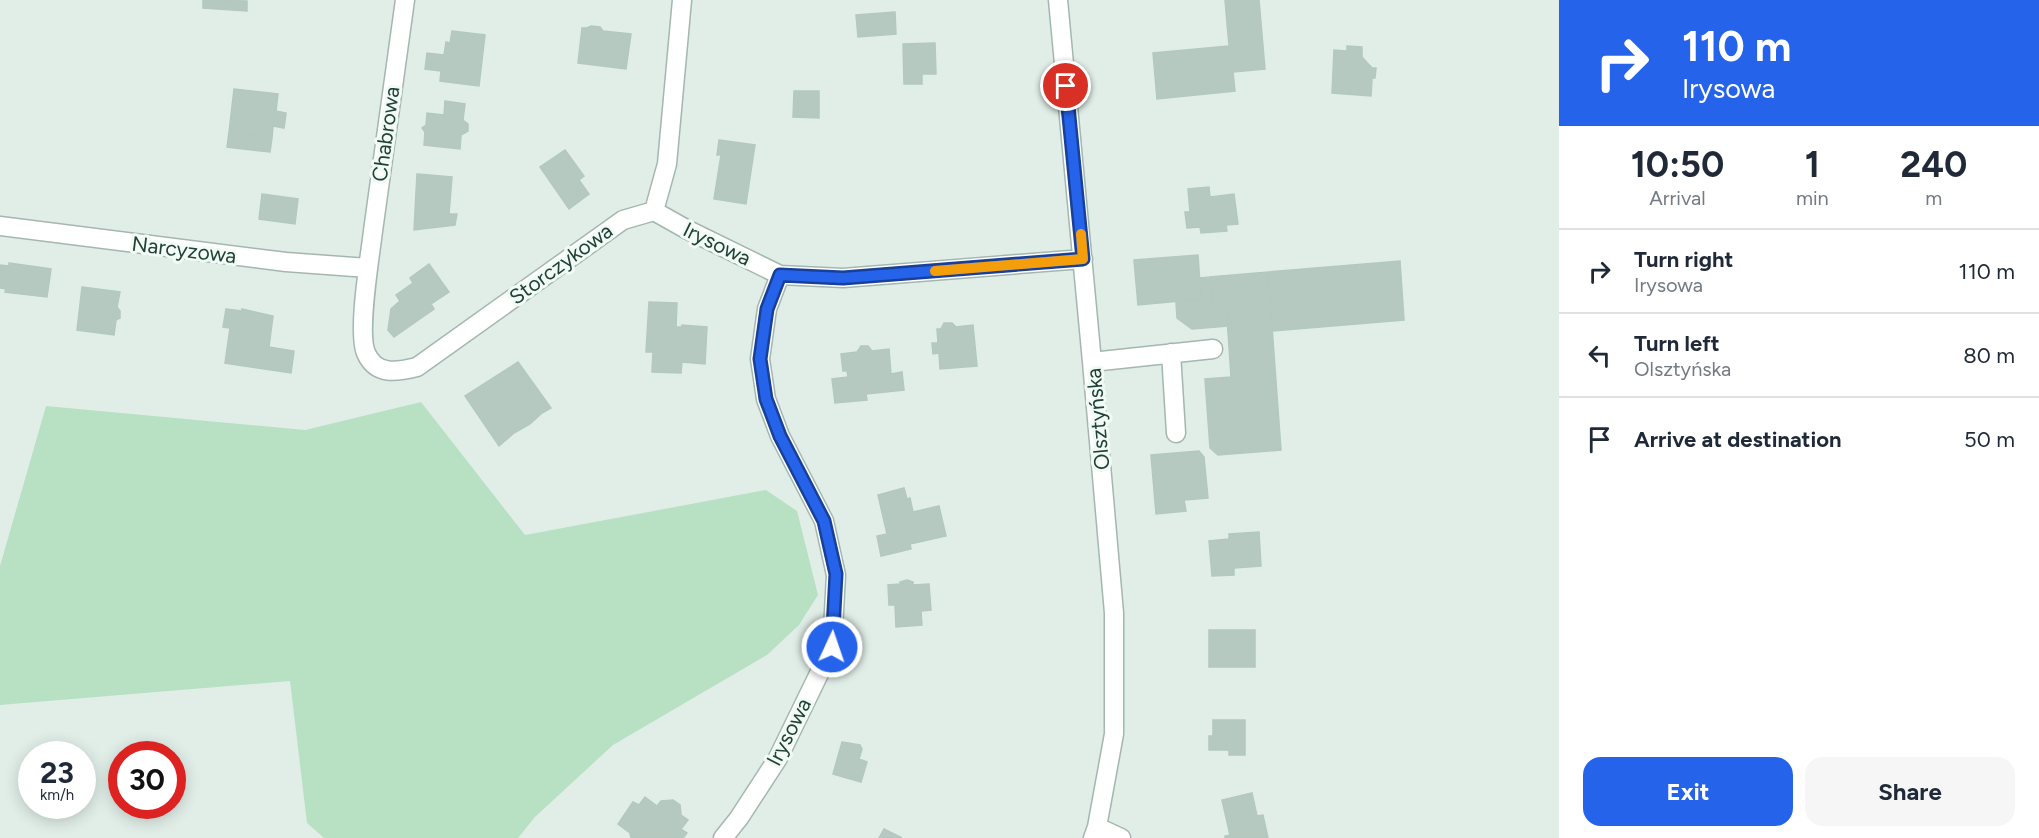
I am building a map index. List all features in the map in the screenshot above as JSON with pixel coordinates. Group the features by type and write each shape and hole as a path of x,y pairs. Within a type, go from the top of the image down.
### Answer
{"street":[{"name":"Chabrowa","path":"368,268 405,0"},
{"path":"654,211 667,164 682,0"},
{"name":"Olsztyńska","path":"1058,0 1114,613 1114,734 1095,832"},
{"name":"Storczykowa","path":"368,268 362,337 366,353 375,367 393,372 417,367 623,220 654,211"},
{"name":"Irysowa","path":"654,211 780,275 843,278 1083,259"},
{"name":"Narcyzowa","path":"0,226 286,262 368,268"},
{"name":"Irysowa","path":"723,838 740,818 778,758 832,647 836,574 824,521 780,436 766,399 760,359 767,309 780,275"},
{"path":"1092,362 1213,349"},
{"path":"1171,353 1176,433"},
{"path":"1095,832 1121,838"}],"green space":[{"path":"421,402 525,535 766,490 797,511 818,595 799,625 767,655 613,745 535,817 518,838 324,838 307,823 290,681 0,705 0,566 46,406 305,430"}],"building":[{"path":"203,0 247,1 247,11 203,8"},
{"path":"1225,0 1259,0 1265,69 1233,72 1235,91 1157,99 1153,53 1229,46"},
{"path":"895,12 896,34 858,37 856,15"},
{"path":"600,27 603,31 631,34 626,69 578,63 582,28"},
{"path":"452,31 485,35 479,86 440,81 441,71 425,69 427,53 444,55 446,42 450,43"},
{"path":"935,43 936,74 922,74 922,84 904,84 903,44"},
{"path":"1347,46 1362,47 1362,57 1372,68 1376,68 1375,78 1372,78 1371,96 1332,93 1334,50 1347,51"},
{"path":"234,89 278,94 276,111 286,113 284,128 273,126 272,138 229,132"},
{"path":"794,91 819,91 819,118 793,117"},
{"path":"445,101 465,104 463,120 468,124 468,131 461,135 460,149 424,145 425,132 422,128 426,125 427,113 444,115"},
{"path":"229,132 272,138 270,152 227,147"},
{"path":"719,140 755,145 746,204 714,199 721,155 717,155"},
{"path":"565,150 584,176 579,180 589,194 569,209 540,167"},
{"path":"417,174 452,177 449,214 457,214 455,225 414,230"},
{"path":"1209,187 1210,197 1234,194 1238,224 1226,225 1227,231 1201,233 1200,227 1187,228 1185,212 1190,212 1188,189"},
{"path":"262,194 298,199 295,224 259,219"},
{"path":"1198,255 1201,299 1138,305 1134,260"},
{"path":"1400,261 1404,320 1273,331 1268,272"},
{"path":"9,263 51,269 47,297 5,292 6,289 0,288 0,265 9,266"},
{"path":"429,264 449,292 431,304 434,309 394,337 388,330 391,309 400,301 396,295 413,283 410,278"},
{"path":"1268,272 1281,450 1218,455 1210,448 1205,379 1231,377 1226,302 1212,303 1210,277"},
{"path":"1210,277 1212,303 1226,302 1228,326 1192,329 1177,318 1176,302 1201,299 1200,278"},
{"path":"82,287 120,292 117,307 120,311 120,318 116,320 114,335 77,330"},
{"path":"649,302 677,303 676,327 682,327 682,325 707,327 705,364 682,362 681,373 652,372 653,352 646,352"},
{"path":"226,309 242,311 242,309 273,316 269,347 294,351 291,373 225,363 230,328 223,327"},
{"path":"944,323 952,323 956,327 973,325 977,366 940,369 939,353 933,354 932,343 938,343 937,329 941,329"},
{"path":"861,346 868,346 872,351 889,349 891,374 902,372 904,390 866,394 867,400 835,403 832,379 848,377 847,371 843,371 841,354 857,352"},
{"path":"518,362 551,408 499,446 465,396"},
{"path":"1199,451 1204,457 1208,498 1184,500 1186,511 1156,514 1151,455"},
{"path":"904,488 907,499 910,498 913,512 939,506 946,536 910,544 911,549 881,556 877,536 887,534 878,495"},
{"path":"1259,532 1261,566 1234,568 1234,575 1212,576 1209,541 1229,539 1229,534"},
{"path":"907,580 913,582 913,585 929,584 931,610 921,611 922,625 896,627 895,605 889,605 888,585 900,584"},
{"path":"1209,630 1255,630 1255,667 1209,667"},
{"path":"1213,720 1245,720 1245,755 1229,755 1229,750 1209,750 1209,736 1213,736"},
{"path":"842,742 860,745 862,749 859,759 867,762 861,782 833,774"},
{"path":"1252,793 1257,816 1263,815 1268,838 1225,838 1230,835 1222,800"},
{"path":"645,797 657,806 661,801 673,800 680,805 681,815 688,820 681,829 687,833 683,838 631,838 630,833 618,824 633,802 639,805"},
{"path":"884,829 902,838 879,838"}],"slow traffic":[{"path":"935,271 1083,259 1081,234"}],"route":[{"path":"832,647 836,574 824,521 780,436 766,399 760,359 767,309 780,275 843,278 1083,259 1066,86"}]}
